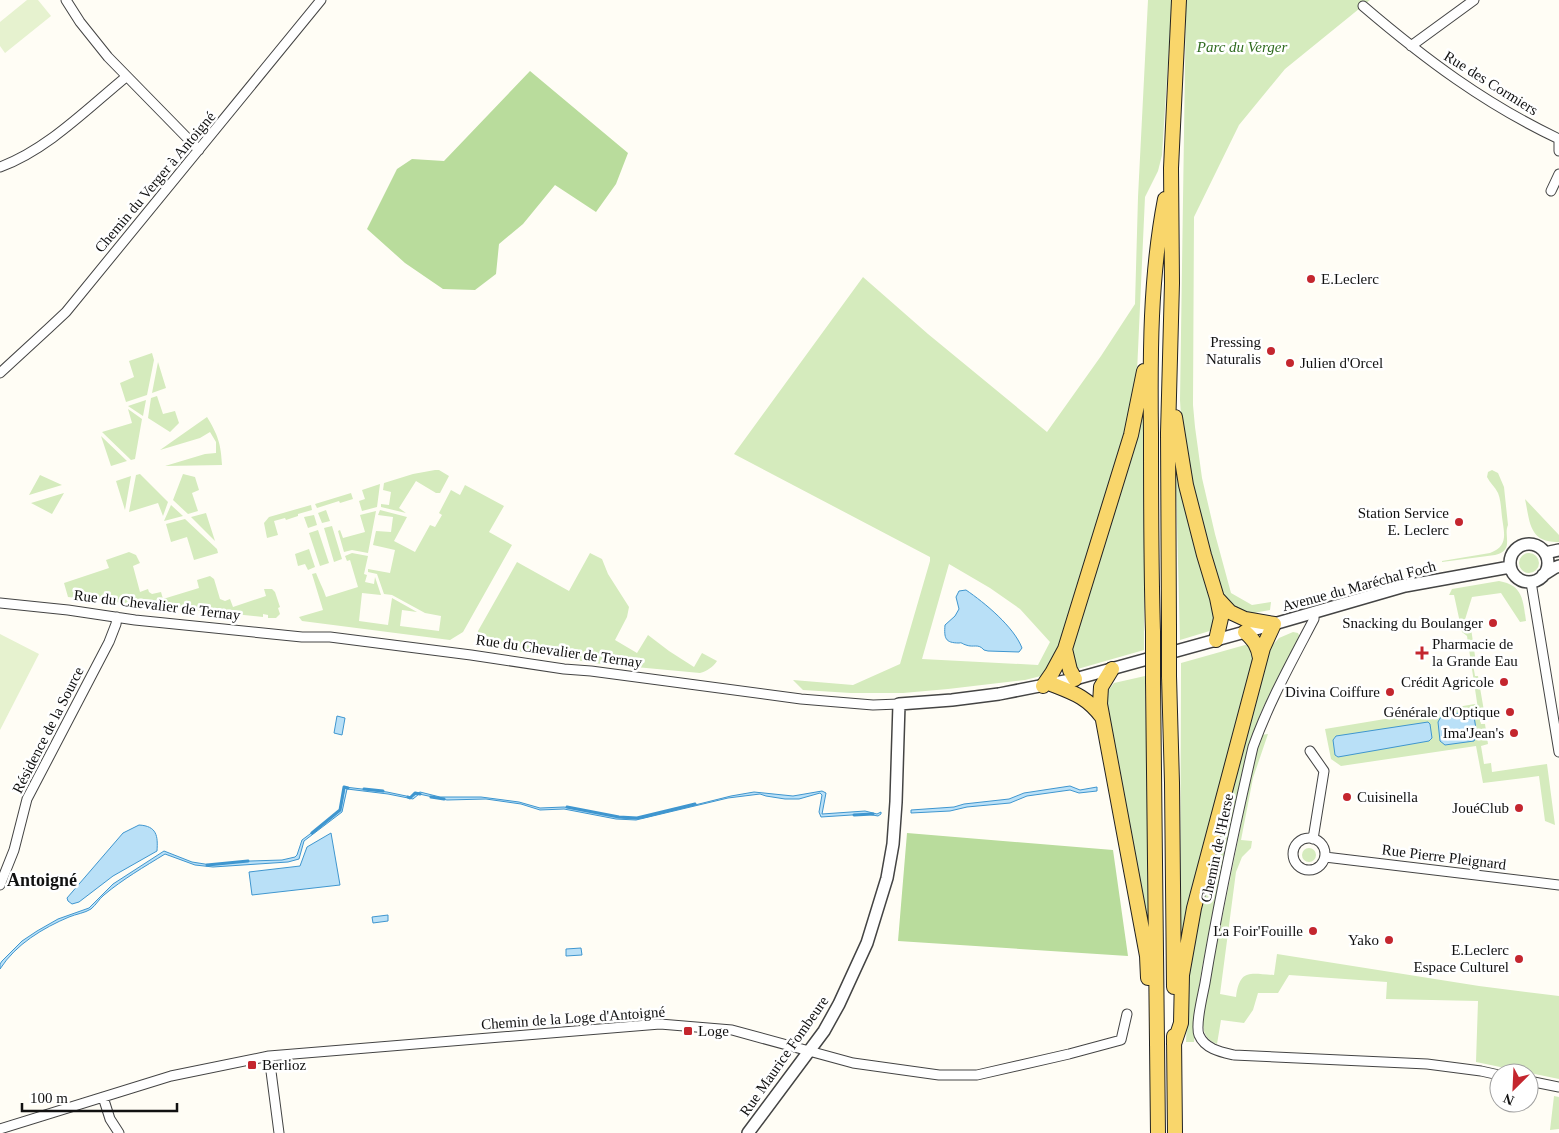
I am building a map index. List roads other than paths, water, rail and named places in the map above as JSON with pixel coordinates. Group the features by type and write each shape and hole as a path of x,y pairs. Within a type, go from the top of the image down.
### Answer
{"main road":[{"path":"1175,1133 1172,793 1168,627 1168,433 1172,283 1171,168 1179,0"},
{"path":"1158,1133 1150,343 1156,256 1171,168"},
{"path":"1102,717 1093,705 1079,695 1047,685 1065,649 1131,435 1150,343"},
{"path":"1170,389 1186,485 1221,618 1216,640"},
{"path":"1174,1044 1181,1023 1182,975 1194,908 1260,658 1274,624 1245,619 1230,612 1217,598"},
{"path":"1245,632 1254,640 1259,648 1260,658"},
{"path":"1065,649 1070,670 1075,679"},
{"path":"1112,669 1101,687 1100,704 1146,956 1151,1011 1157,1040"}],"street":[{"path":"66,0 102,50 126,77 199,150"},
{"name":"Chemin du Verger à Antoigné","path":"0,373 66,312 321,0"},
{"path":"1411,46 1474,0"},
{"name":"Rue des Cormiers","path":"1363,6 1444,71 1488,100 1559,140"},
{"path":"0,166 17,160 33,151 126,77"},
{"path":"1559,140 1559,151"},
{"path":"1551,191 1559,174"},
{"path":"1523,544 1535,545 1545,553 1548,562 1546,571 1540,579 1531,582 1520,580 1515,576 1510,567 1511,556 1523,544"},
{"path":"1545,553 1559,550"},
{"path":"1543,575 1559,566"},
{"name":"Avenue du Maréchal Foch","path":"1216,640 1405,586 1510,567"},
{"path":"1531,582 1559,751"},
{"name":"Rue du Chevalier de Ternay","path":"0,602 117,618 302,637 330,637 801,699 873,705 952,700 1047,685 1216,640"},
{"name":"Chemin de l'Herse","path":"1314,612 1314,619 1262,720 1253,747 1208,962 1199,1016 1199,1035 1207,1046 1220,1052 1234,1055 1426,1064 1489,1073"},
{"name":"Résidence de la Source","path":"0,885 14,850 27,799 108,642 117,618"},
{"name":"Rue Maurice Fombeure","path":"748,1133 824,1031 840,1004 870,935 887,878 893,844 899,704"},
{"path":"1310,750 1324,771 1313,838"},
{"path":"1313,838 1318,840 1324,847 1325,857 1321,866 1313,870 1303,870 1295,863 1293,858 1294,847 1302,840 1313,838"},
{"name":"Rue Pierre Pleignard","path":"1325,857 1559,885"},
{"name":"Chemin de la Loge d'Antoigné","path":"0,1129 171,1076 269,1056 660,1024 732,1030 853,1064 939,1075 977,1075 1121,1040 1127,1014"},
{"path":"269,1056 279,1133"},
{"path":"1539,1083 1559,1087"},
{"path":"103,1097 110,1119 118,1133"}],"water":[{"path":"966,590 990,609 1013,632 1022,648 1019,652 988,651 978,646 954,643 946,639 945,625 955,616 959,609 956,597 959,591"},
{"path":"1469,712 1474,716 1477,736 1474,741 1445,745 1440,741 1438,722 1442,715"},
{"path":"337,716 345,718 342,735 334,733"},
{"path":"1428,722 1432,738 1429,741 1338,757 1335,755 1333,740 1336,736"},
{"path":"1070,786 1080,790 1097,787 1097,791 1079,793 1070,790 1027,796 1010,803 967,807 950,811 911,813 911,810 954,807 964,804 1009,799 1024,793"},
{"path":"345,787 411,797 420,792 440,797 481,797 519,802 540,808 564,807 624,818 643,818 731,796 754,792 793,796 822,791 826,793 822,814 865,811 877,814 881,812 881,814 878,816 867,814 821,817 819,812 822,795 820,793 799,799 785,799 760,794 728,798 636,820 616,819 564,809 540,810 521,804 486,799 447,800 419,794 413,799 347,789 342,812 304,841 299,859 288,862 213,867 195,865 165,854 119,884 102,897 91,909 59,921 22,944 0,969 2,961 22,941 58,919 89,908 113,884 164,851 192,862 211,865 282,860 295,857 302,840 334,816 341,808"},
{"path":"139,825 150,827 153,830 157,841 157,851 113,876 79,902 72,904 68,901 67,898 123,833"},
{"path":"331,833 340,885 252,895 249,872 300,866 307,847"},
{"path":"388,915 388,921 373,923 372,917"},
{"path":"581,948 582,955 566,956 566,949"}],"waterway":[{"path":"312,833 340,810 344,787 348,788"},
{"path":"364,789 383,791"},
{"path":"408,797 410,798 415,793 420,794"},
{"path":"431,797 444,799"},
{"path":"567,807 619,817 637,818 695,804"},
{"path":"854,815 873,814"},
{"path":"207,865 248,861"}],"place":[{"name":"E.Leclerc","path":"1311,279"},
{"name":"Pressing Naturalis","path":"1271,351"},
{"name":"Julien d'Orcel","path":"1290,363"},
{"name":"Station Service E. Leclerc","path":"1459,522"},
{"name":"Snacking du Boulanger","path":"1493,623"},
{"name":"Pharmacie de la Grande Eau","path":"1422,653"},
{"name":"Crédit Agricole","path":"1504,682"},
{"name":"Divina Coiffure","path":"1390,692"},
{"name":"Générale d'Optique","path":"1510,712"},
{"name":"Ima'Jean's","path":"1514,733"},
{"name":"Cuisinella","path":"1347,797"},
{"name":"JouéClub","path":"1519,808"},
{"name":"La Foir'Fouille","path":"1313,931"},
{"name":"Yako","path":"1389,940"},
{"name":"E.Leclerc Espace Culturel","path":"1519,959"},
{"name":"Loge","path":"688,1031"},
{"name":"Berlioz","path":"252,1065"}],"district":[{"name":"Antoigné","path":"42,880"}],"park label":[{"name":"Parc du Verger","path":"1242,47"}]}
